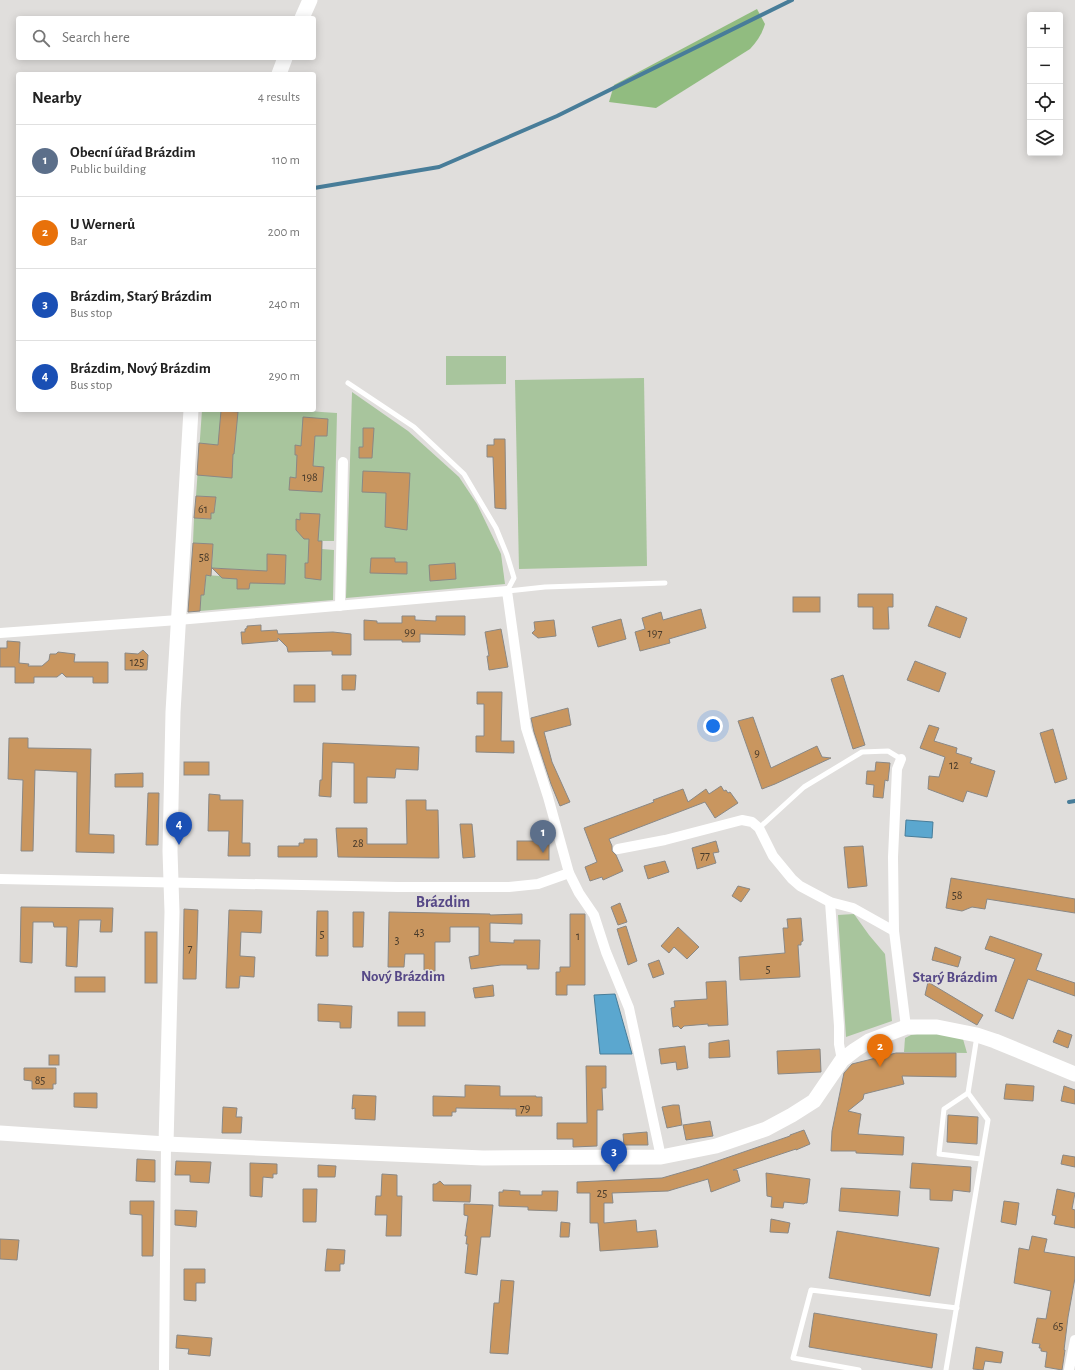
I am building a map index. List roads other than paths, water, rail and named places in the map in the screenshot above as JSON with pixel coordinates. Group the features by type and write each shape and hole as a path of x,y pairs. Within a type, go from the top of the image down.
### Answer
{"street":[{"path":"303,16 310,0"},
{"path":"280,72 284,60"},
{"path":"164,1370 166,1144 172,920 170,851 173,712 191,412"},
{"path":"340,606 343,462"},
{"path":"0,633 178,620 507,591 526,728 548,797 569,873 579,893 594,916 606,952 629,1008 661,1157"},
{"path":"900,759 897,768 893,856 894,931 906,1026"},
{"path":"618,849 665,840 742,820 752,822 759,828 773,856 792,879 800,886 830,902 853,908 894,931"},
{"path":"0,879 398,887 509,887 538,884 569,873"},
{"path":"830,902 839,1044 842,1060"},
{"path":"0,1133 166,1144 483,1158 661,1157 716,1146 766,1130 792,1116 814,1101 842,1060 855,1050 869,1041 906,1026 937,1027 977,1035 1075,1074"},
{"path":"1069,1370 1075,1340"}],"lane":[{"path":"348,383 414,427 464,474 496,528 507,555 514,578 507,591"},
{"path":"507,591 545,587 665,583"},
{"path":"759,828 804,787 862,752 888,751 900,759"},
{"path":"946,1370 988,1120 968,1093 977,1035"},
{"path":"968,1093 944,1110 939,1154 981,1159"},
{"path":"859,1370 793,1358 811,1290 957,1308"}],"water":[{"path":"906,820 933,822 932,838 905,836"},
{"path":"615,994 632,1054 600,1054 594,995"}],"waterway":[{"path":"316,188 439,167 557,116 792,0"},
{"path":"1069,802 1075,801"}],"place":[{"name":"Brázdim, Nový Brázdim","path":"179,845"},
{"name":"Obecní úřad Brázdim","path":"543,853"},
{"name":"U Wernerů","path":"880,1067"},
{"name":"Brázdim, Starý Brázdim","path":"614,1172"}],"district":[{"name":"Brázdim","path":"443,901"},
{"name":"Nový Brázdim","path":"403,976"},
{"name":"Starý Brázdim","path":"955,977"}]}
